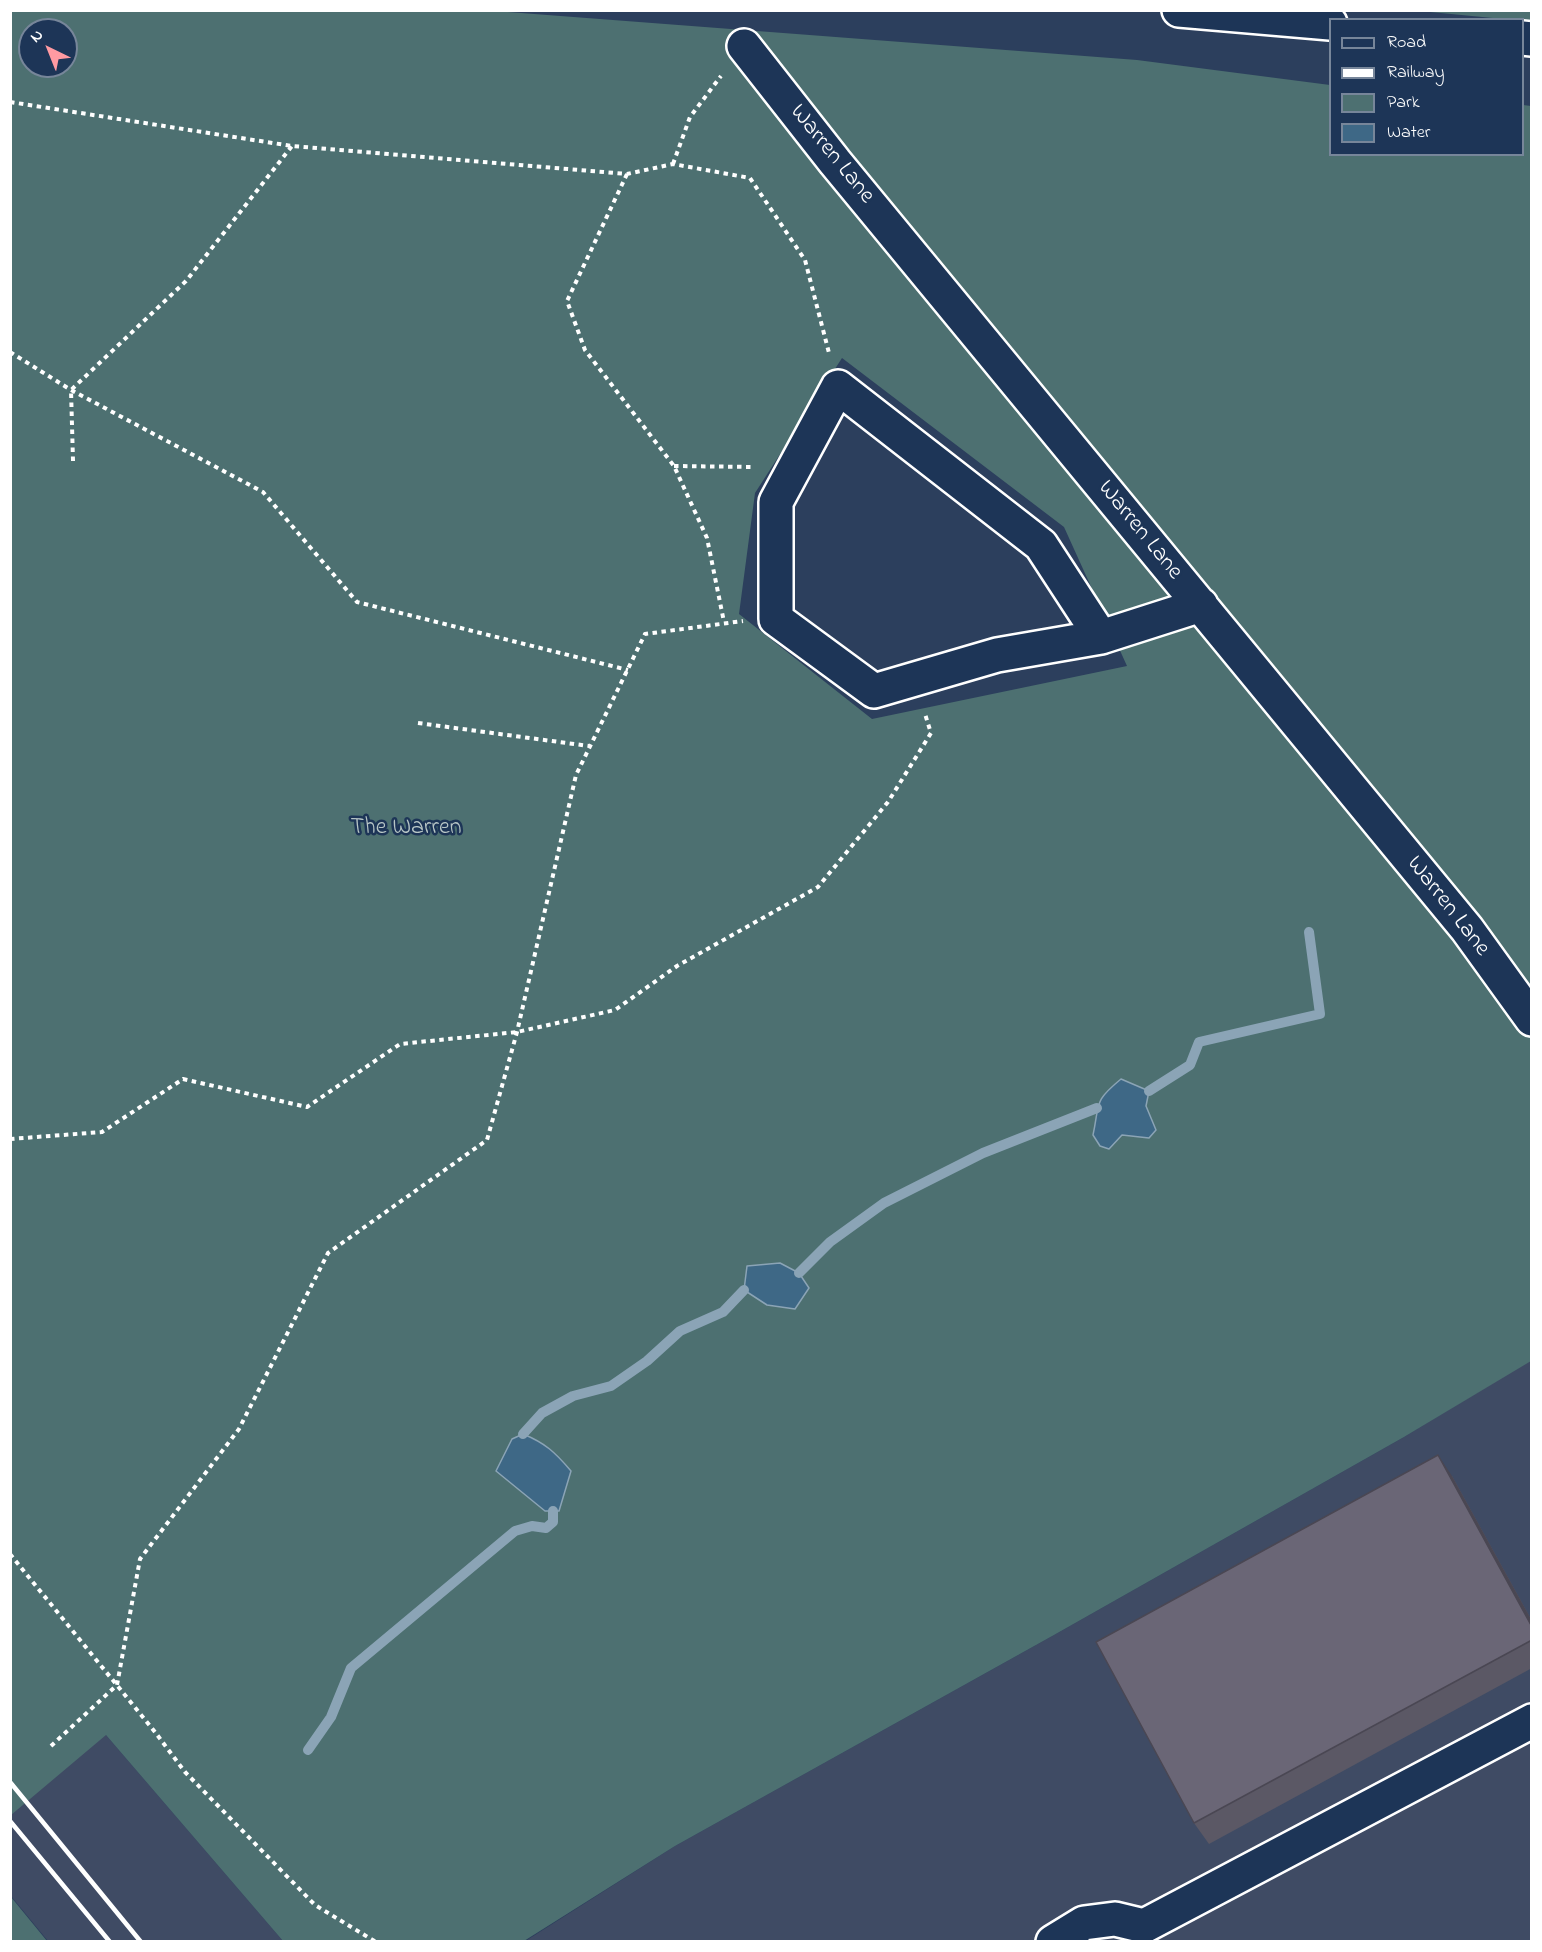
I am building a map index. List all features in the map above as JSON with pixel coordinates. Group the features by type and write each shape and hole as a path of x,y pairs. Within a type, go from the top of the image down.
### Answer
{"main road":[{"path":"1179,10 1329,23"},
{"name":"Warren Lane","path":"744,46 835,162 1467,929 1532,1019"},
{"path":"1101,637 1041,545 838,387 776,502 776,619 874,691 997,655 1101,637 1201,605"},
{"path":"1053,1941 1084,1923 1115,1919 1144,1926 1532,1721"}],"path":[{"path":"673,164 690,117 744,46"},
{"path":"10,102 292,146 627,174 673,164 750,178 805,260 838,387"},
{"path":"73,461 71,390 186,281 292,146"},
{"path":"627,174 567,301 585,350 674,466 707,538 724,622"},
{"path":"10,352 71,390 263,492 357,602 628,670"},
{"path":"674,466 795,467"},
{"path":"51,1746 117,1685 140,1559 239,1429 328,1253 487,1140 517,1032 576,775 645,634 724,622 776,619"},
{"path":"10,1139 102,1132 183,1079 307,1107 400,1044 517,1032 615,1010 677,966 818,887 888,802 931,733 913,680"},
{"path":"418,723 590,746"},
{"path":"10,1554 156,1732 185,1772 315,1905 376,1941"}],"shaded area":[{"path":"1531,1360 1531,1941 524,1942 675,1846 1404,1437"},
{"path":"10,1645 106,1735 283,1941 48,1941 11,1896"}],"green space":[{"name":"The Warren","path":"11,11 495,11 1137,60 1329,85 1329,156 1524,156 1524,105 1531,106 1531,1361 1404,1437 675,1846 524,1941 283,1941 106,1735 11,1815","holes":["842,358 1064,527 1127,666 872,719 739,614 755,493"]},
{"path":"1420,11 1531,11 1531,23 1524,22 1524,18 1493,18"},
{"path":"11,1897 47,1941 11,1941"}],"water":[{"path":"1121,1079 1149,1091 1146,1106 1156,1130 1149,1138 1122,1135 1109,1149 1100,1146 1093,1135 1102,1098"},
{"path":"780,1263 799,1273 809,1288 795,1309 767,1305 744,1290 747,1266"},
{"path":"523,1434 549,1449 571,1471 559,1511 545,1511 496,1471 512,1439"}],"building":[{"path":"1438,1455 1532,1627 1532,1640 1194,1823 1096,1642"}],"waterway":[{"path":"1149,1091 1190,1065 1199,1042 1320,1014 1309,932"},
{"path":"799,1273 830,1242 884,1203 983,1153 1097,1108"},
{"path":"523,1434 542,1413 573,1396 611,1386 647,1361 680,1331 723,1312 744,1290"},
{"path":"308,1750 331,1717 351,1668 515,1531 532,1526 546,1528 553,1522 553,1511"}],"railway":[{"path":"10,1782 141,1942"},
{"path":"10,1821 110,1942"}]}
